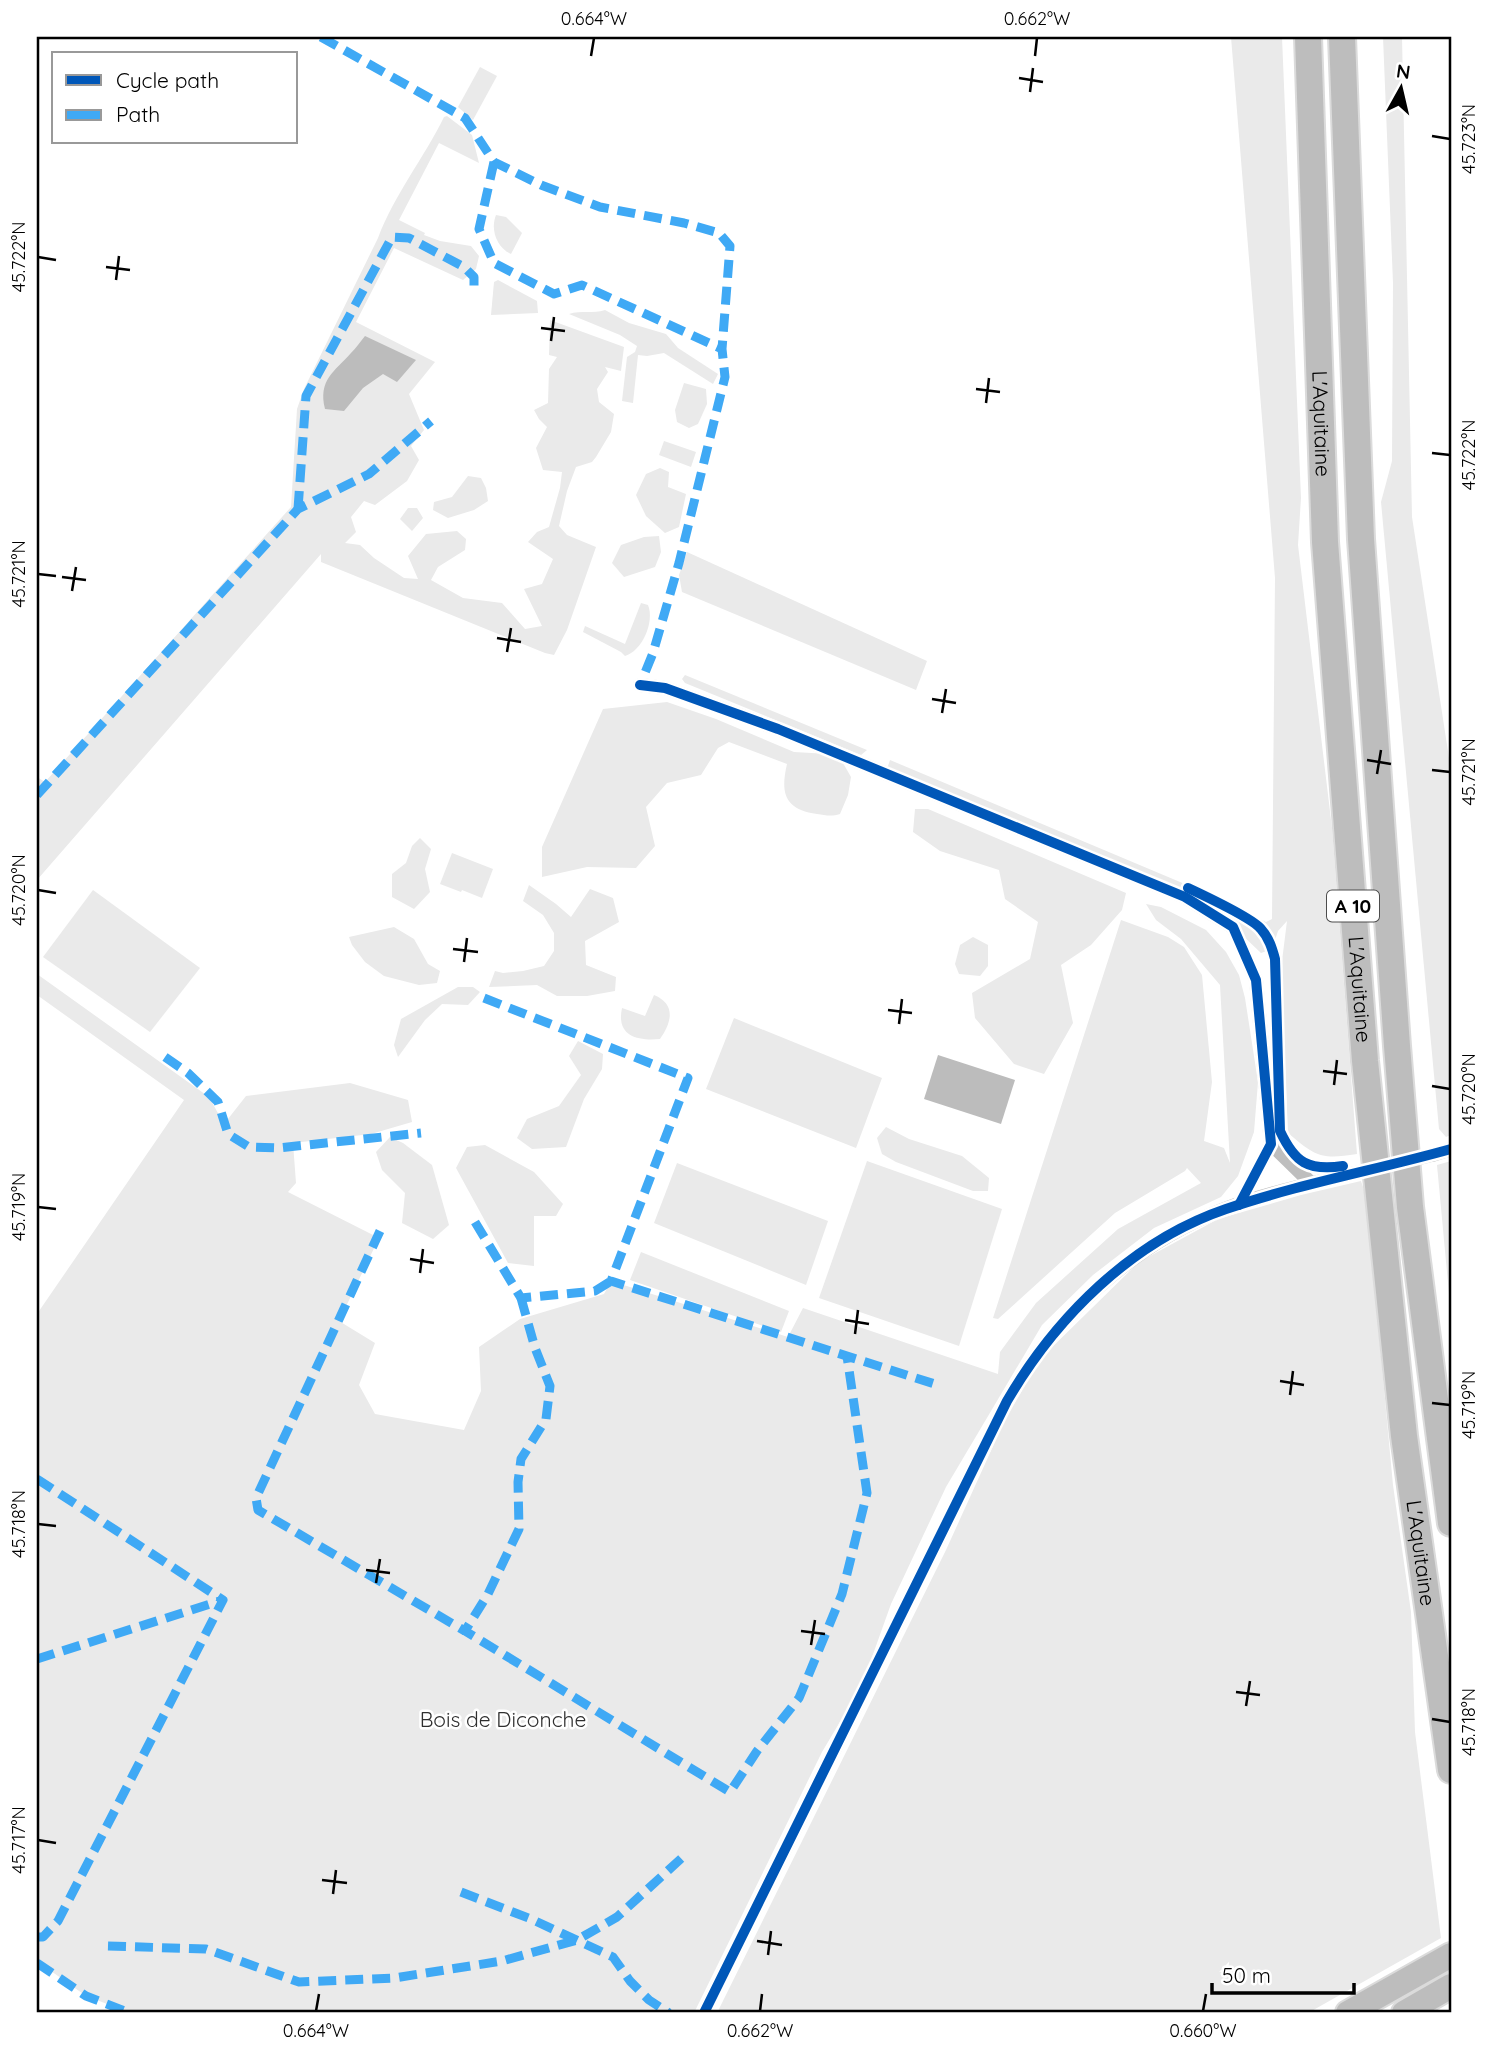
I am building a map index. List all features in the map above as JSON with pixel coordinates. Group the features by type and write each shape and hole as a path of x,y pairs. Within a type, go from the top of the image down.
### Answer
{"highway":[{"name":"L'Aquitaine","path":"1308,37 1325,542 1365,1061 1404,1436 1451,1770"},
{"name":"L'Aquitaine","path":"1342,37 1361,539 1397,1046 1410,1207 1451,1522"},
{"path":"1348,2013 1451,1955"},
{"path":"1404,2013 1451,1986"}],"street":[{"path":"640,685 665,688 778,729 1185,897 1233,928 1256,981 1271,1144 1239,1205"},
{"path":"1271,1144 1312,1184"},
{"path":"1432,1155 1451,1149"},
{"path":"704,2013 1007,1401 1051,1334 1078,1306 1143,1251 1190,1224 1239,1205 1355,1173"}],"green space":[{"path":"1231,37 1282,37 1301,498 1298,545 1332,828 1357,1154 1345,1156 1319,1154 1288,1133 1281,969 1287,921 1278,931 1272,949 1261,953 1221,915 887,769 890,760 1211,895 1266,922 1272,919 1275,578"},
{"path":"1383,37 1402,37 1412,517 1451,771 1451,1135 1446,1137 1439,1129 1381,502 1392,461 1393,283"},
{"path":"480,67 497,76 473,120 458,107"},
{"path":"447,116 472,135 479,163 439,143 399,220 440,241 471,246 479,256 476,269 463,280 394,248 356,322 435,362 409,394 424,430 411,446 419,460 407,481 375,505 364,501 351,517 356,532 345,543 360,545 404,578 418,579 408,556 426,534 457,531 466,539 465,550 438,567 431,580 463,598 502,603 525,629 542,626 524,589 542,584 553,559 528,542 537,532 549,527 562,472 543,470 536,448 547,427 534,410 548,403 549,369 557,357 549,355 550,320 624,347 621,371 605,367 608,372 597,389 599,402 614,414 611,432 592,462 576,467 559,526 567,535 596,547 567,630 554,655 321,562 321,554 37,880 37,777 45,782 291,507 297,409 304,389 392,207"},
{"path":"496,215 506,217 522,233 511,254 496,238"},
{"path":"498,280 537,301 538,313 491,315 494,282"},
{"path":"605,310 629,323 666,334 678,348 718,374 713,384 664,353 638,355 633,403 622,401 627,357 635,352 637,346 620,335 569,314"},
{"path":"684,383 706,389 707,404 698,424 689,428 677,422 675,410"},
{"path":"664,441 696,452 691,467 659,455"},
{"path":"660,468 669,472 668,487 686,494 679,527 665,533 646,516 636,495 646,474"},
{"path":"468,476 481,478 488,501 474,510 448,518 433,510 434,502 452,497"},
{"path":"408,508 417,508 423,518 412,531 400,519"},
{"path":"659,536 661,552 655,567 624,577 612,563 621,545 644,537"},
{"path":"687,552 927,661 916,690 682,592 679,575"},
{"path":"641,603 648,605 650,612 646,635 637,648 625,656 583,632 585,626 625,644"},
{"path":"685,675 867,750 861,755 685,683 682,679"},
{"path":"667,702 716,719 794,752 829,754 843,763 851,777 848,795 840,814 825,815 798,808 787,798 785,792 787,764 729,742 718,748 701,775 667,783 646,807 655,846 636,868 587,867 542,877 542,847 603,709"},
{"path":"915,809 928,809 1126,893 1122,910 1091,945 1061,965 1073,1023 1044,1074 1014,1064 975,1018 972,993 1030,959 1038,922 1005,899 999,870 940,851 913,832"},
{"path":"420,838 431,849 425,869 430,892 414,909 392,897 392,874 406,863 412,846"},
{"path":"452,853 493,869 482,898 440,884"},
{"path":"529,885 571,917 590,889 613,898 619,922 585,941 586,965 616,977 615,991 587,996 557,996 537,985 489,987 495,971 523,971 544,966 554,951 554,933 543,915 523,901"},
{"path":"93,890 200,968 150,1032 43,957"},
{"name":"Bois de Diconche","path":"1146,904 1161,907 1206,930 1226,952 1239,975 1258,1082 1254,1132 1238,1176 1221,1197 1154,1228 1093,1275 1042,1325 946,1487 891,1604 862,1685 822,1752 694,2013 131,2013 86,1996 37,1961 37,1314 184,1100 37,995 37,974 209,1097 224,1124 246,1096 350,1083 408,1100 412,1122 371,1134 293,1143 296,1183 288,1192 379,1238 339,1321 375,1343 359,1385 375,1414 464,1430 481,1391 479,1347 520,1319 604,1294 611,1281 788,1337 803,1308 998,1374 1000,1352 1036,1303 1118,1229 1201,1183 1187,1168 1115,1213 998,1319 993,1318 1121,920 1168,937 1184,947 1202,975 1212,1082 1204,1141 1224,1148 1230,1163 1220,985 1181,939 1156,920"},
{"path":"394,927 414,939 428,964 440,971 437,983 419,985 384,976 365,962 349,937"},
{"path":"973,937 988,945 988,966 980,976 959,974 955,964 960,945"},
{"path":"458,987 473,987 480,992 468,1005 442,1004 425,1020 398,1057 394,1045 401,1019"},
{"path":"654,995 669,1008 669,1020 664,1033 660,1039 644,1039 630,1035 622,1025 622,1008 645,1016"},
{"path":"734,1018 882,1078 856,1148 706,1089"},
{"path":"578,1041 603,1054 602,1069 584,1099 566,1147 532,1149 517,1138 527,1119 559,1106 581,1075 569,1056"},
{"path":"886,1127 909,1139 962,1156 989,1178 988,1191 973,1191 896,1162 882,1154 877,1138"},
{"path":"390,1137 403,1143 432,1165 449,1225 433,1239 402,1223 405,1193 382,1170 376,1152"},
{"path":"485,1145 534,1172 563,1204 556,1216 534,1216 534,1266 508,1263 456,1168 467,1147"},
{"path":"867,1161 1002,1209 959,1346 819,1298"},
{"path":"1451,1161 1451,1315 1437,1165"},
{"path":"677,1163 828,1221 806,1285 654,1223"},
{"path":"1361,1181 1366,1196 1393,1485 1411,1612 1415,1732 1441,1938 1308,2013 717,2013 946,1550 1004,1422 1040,1359 1139,1262 1218,1219"},
{"path":"641,1252 789,1311 781,1332 630,1280"}],"shaded area":[{"path":"365,336 416,360 397,382 383,374 363,388 344,411 325,409 324,391 329,377"},
{"path":"938,1055 1015,1080 1001,1124 924,1099"}],"tunnel":[{"path":"1355,1173 1432,1155"}],"marked path":[{"path":"321,37 465,118 494,162 541,185 600,207 684,223 719,233 730,246 722,349 725,377 679,563 653,653 640,685"},
{"path":"494,162 479,229 494,263 554,294 582,285 722,349"},
{"path":"298,509 306,396 392,237 409,238 464,267 474,277 474,293"},
{"path":"37,795 298,509 369,474 431,421"},
{"path":"484,998 688,1078 611,1281 941,1386"},
{"path":"165,1057 188,1073 218,1102 228,1134 249,1147 278,1148 421,1133"},
{"path":"475,1222 521,1298 595,1291 611,1281"},
{"path":"380,1231 256,1498 258,1510 465,1631"},
{"path":"521,1298 535,1348 550,1386 546,1419 521,1459 518,1482 519,1529 488,1594 465,1631 730,1792 757,1751 799,1698 842,1594 867,1493 847,1356"},
{"path":"37,1479 223,1600 58,1921 43,1937 37,1937"},
{"path":"37,1659 223,1600"},
{"path":"108,1946 206,1949 299,1982 394,1978 502,1961 577,1940 617,1917 684,1856"},
{"path":"461,1892 531,1919 613,1957 630,1981 649,2000 669,2013"},
{"path":"37,1963 86,1996 130,2013"}],"cycle path":[{"path":"640,685 665,688 778,729 1185,897 1233,927 1256,980 1271,1144 1239,1205"},
{"path":"1188,888 1256,924 1268,940 1275,959 1280,1131 1291,1151 1304,1162 1320,1167 1343,1166"},
{"path":"704,2013 1007,1401 1049,1340 1073,1312 1128,1262 1192,1223 1281,1192 1451,1149"}]}
